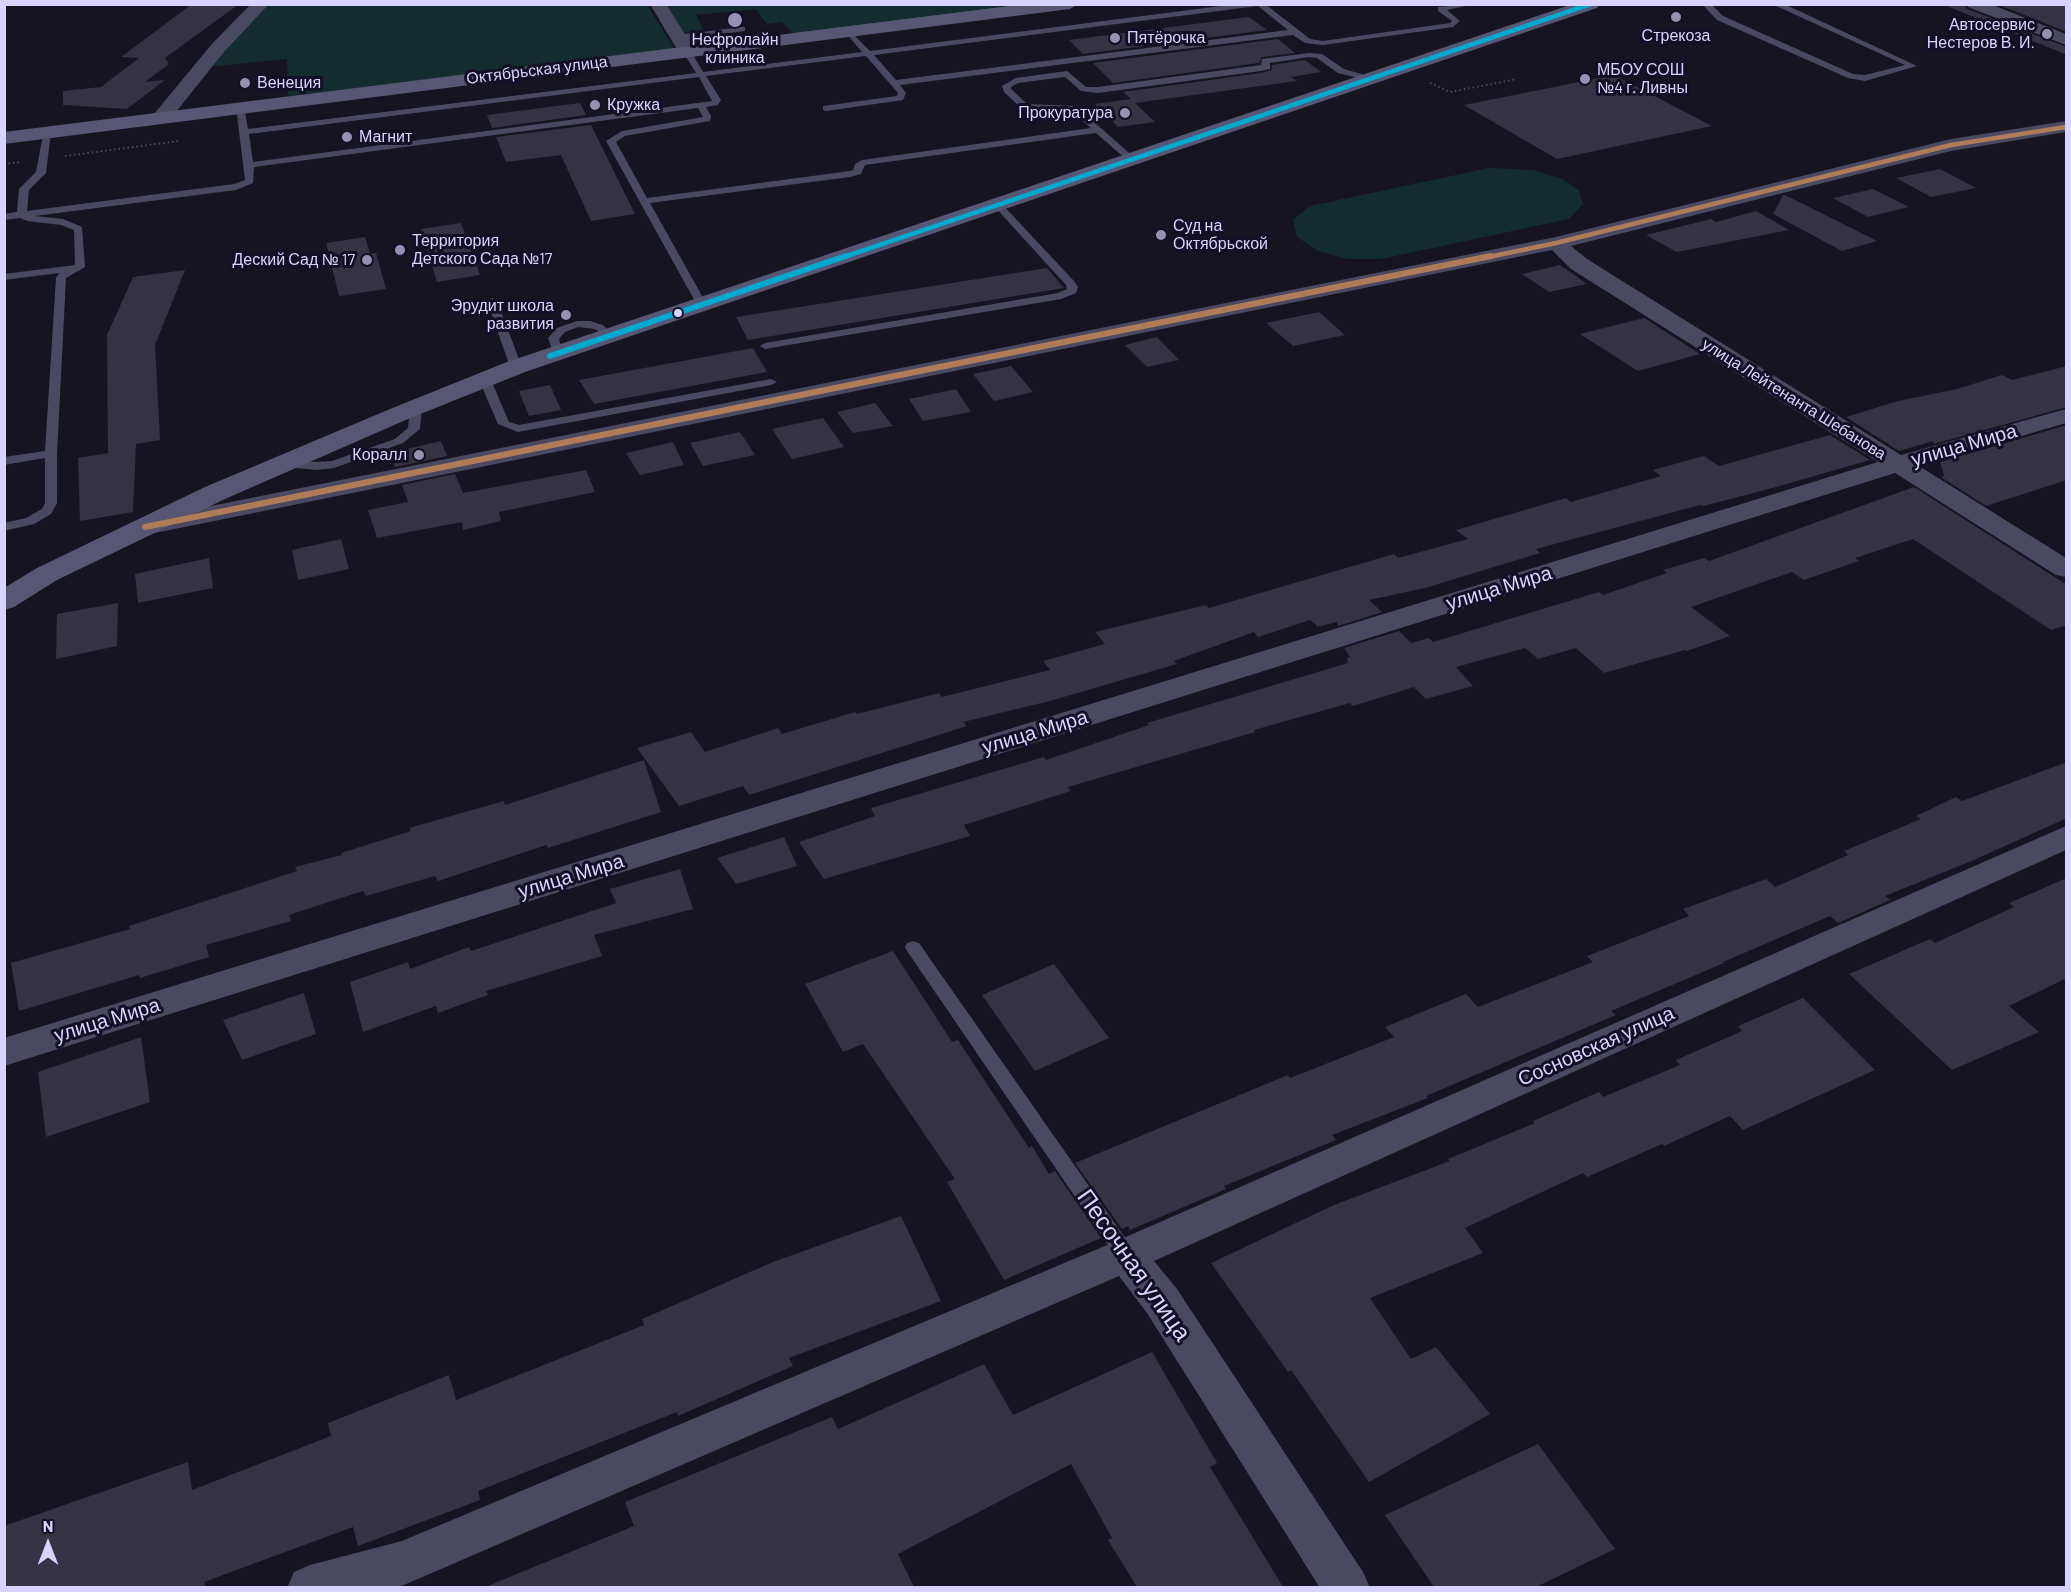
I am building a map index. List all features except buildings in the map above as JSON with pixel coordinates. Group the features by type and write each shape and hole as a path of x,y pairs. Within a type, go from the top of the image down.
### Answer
{"street":[{"path":"161,118 218,49 261,4"},
{"path":"658,4 691,51"},
{"name":"Октябрьская улица","path":"4,138 1070,4"},
{"path":"4,601 47,574 285,463 516,367 996,203 1591,4"},
{"path":"1981,7 2008,4"},
{"path":"1981,7 2067,40"},
{"path":"145,527 1556,243 1951,145 2067,127"},
{"name":"улица Лейтенанта Шебанова","path":"1556,243 1579,264 2067,569"},
{"name":"улица Мира","path":"4,1052 1898,464 2067,416"},
{"name":"Сосновская улица","path":"310,1587 404,1563 1126,1255 2067,837"},
{"name":"Песочная улица","path":"1126,1255 1162,1301 1347,1587"}],"lane":[{"path":"244,132 1260,4 1308,41 1319,43 1456,23 1431,4"},
{"path":"1441,11 1444,8 1471,4"},
{"path":"1706,4 1720,18 1851,76 1865,78 1913,66 1776,4"},
{"path":"249,165 717,101 700,73 687,38 688,36 742,29"},
{"path":"826,108 900,98 902,93 849,32"},
{"path":"894,83 1295,32"},
{"path":"1055,63 1084,89 1098,90 1264,68 1267,66 1265,61 1314,55 1341,71 1371,78"},
{"path":"1067,74 1016,81 1007,84 1006,89 1025,107 1073,108 1131,159"},
{"path":"701,105 708,116 704,121 622,134 612,139 612,145 701,303"},
{"path":"4,217 236,187 250,181 240,107"},
{"path":"644,201 854,173 859,171 858,166 862,163 1099,130"},
{"path":"21,215 24,189 40,173 47,132"},
{"path":"765,346 1061,296 1072,291 1073,287 1070,283 996,203"},
{"path":"21,215 27,218 63,222 79,229 80,267"},
{"path":"4,277 80,267"},
{"path":"4,527 30,521 47,510 51,503 51,454 61,276 80,267"},
{"path":"492,301 516,367"},
{"path":"485,380 504,424 518,429 771,382"},
{"path":"4,461 51,454"},
{"name":"Песочная улица","path":"913,947 1126,1255"}],"path":[{"path":"1400,69 1450,92 1517,79"},
{"path":"43,159 185,140"}],"green space":[{"path":"266,5 647,5 673,46 669,50 288,96 287,59 207,67"},
{"path":"667,5 1034,5 793,34 782,22 767,24 755,9 696,15 704,31 683,33"},
{"path":"1489,168 1533,170 1562,179 1579,190 1583,204 1569,219 1381,259 1347,259 1318,251 1297,237 1293,220 1310,206"}],"transit line":[{"path":"550,356 1591,4"},
{"path":"145,527 1556,243 1951,145 2066,127"}],"place":[{"name":"Стрекоза","path":"1676,17"},
{"name":"Нефролайн клиника","path":"735,20"},
{"name":"Автосервис Нестеров В. И.","path":"2047,34"},
{"name":"Пятёрочка","path":"1115,38"},
{"name":"МБОУ СОШ №4 г. Ливны","path":"1585,79"},
{"name":"Венеция","path":"245,83"},
{"name":"Кружка","path":"595,105"},
{"name":"Прокуратура","path":"1125,113"},
{"name":"Магнит","path":"347,137"},
{"name":"Суд на Октябрьской","path":"1161,235"},
{"name":"Территория Детского Сада №17","path":"400,250"},
{"name":"Деский Сад № 17","path":"367,260"},
{"name":"Эрудит школа развития","path":"566,315"},
{"name":"Коралл","path":"419,455"}]}
